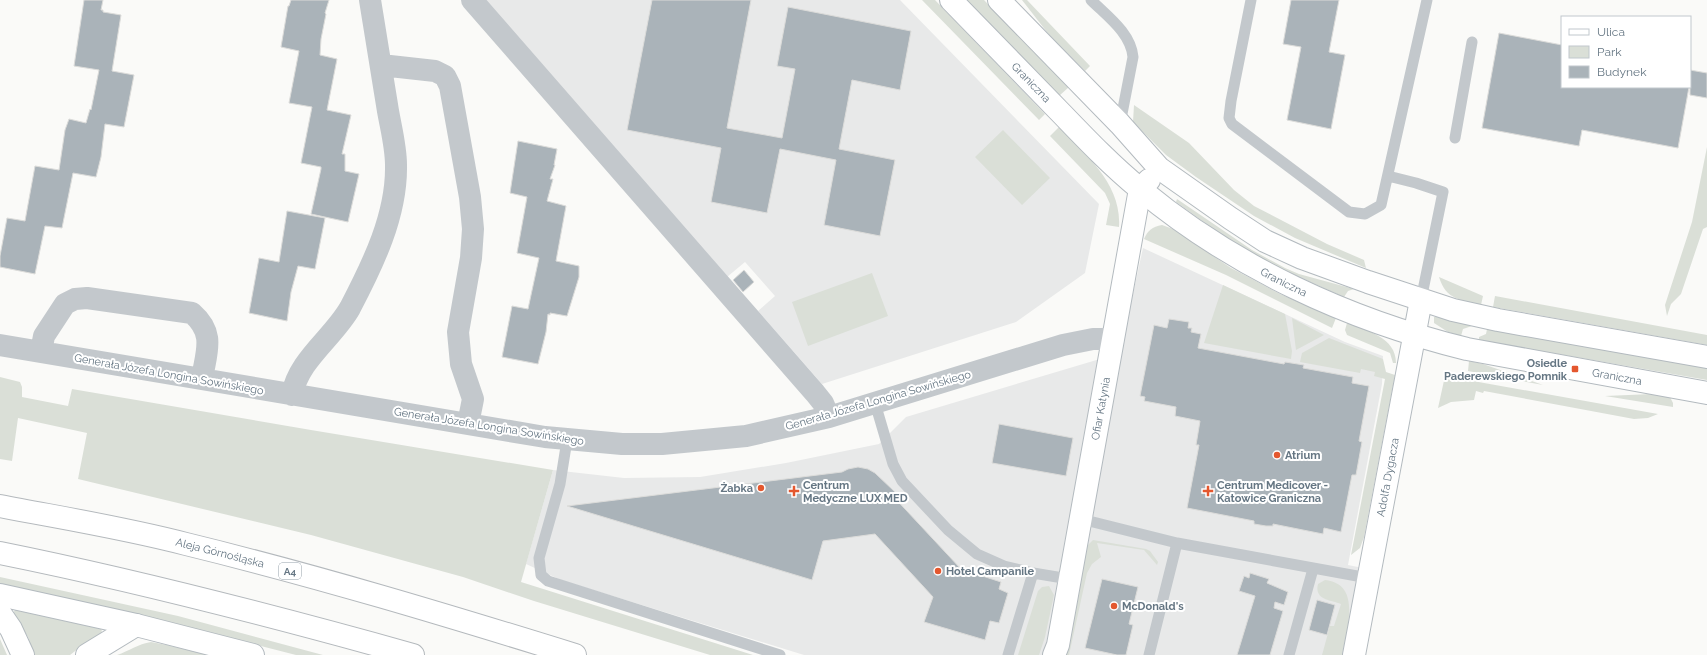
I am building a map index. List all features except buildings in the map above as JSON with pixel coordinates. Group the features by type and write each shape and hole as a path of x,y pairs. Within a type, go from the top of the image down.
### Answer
{"main road":[{"name":"Graniczna","path":"951,0 1110,163 1140,189 1207,238 1269,276 1347,311 1415,335 1467,349 1707,393"},
{"path":"999,0 1120,124 1159,168 1230,218 1266,241 1310,260 1421,300 1485,317 1707,357"},
{"path":"1140,189 1159,168"},
{"name":"Ofiar Katynia","path":"1054,655 1058,645 1140,189"},
{"name":"Adolfa Dygacza","path":"1354,655 1421,300"},
{"name":"Aleja Górnośląska","path":"0,506 138,533 243,558 575,655"},
{"path":"0,553 74,568 218,603 413,655"},
{"path":"0,595 136,625 253,655"},
{"path":"0,612 11,629 23,655"},
{"path":"87,655 136,625"}],"street":[{"path":"292,395 293,386 300,371 329,337 349,309 385,231 393,202 396,164 370,0"},
{"path":"472,0 815,393 823,403 829,417"},
{"path":"381,65 435,72 445,76 450,86 470,197 473,229 471,258 458,332 461,364 471,389 473,399 468,424"},
{"path":"41,352 44,336 49,327 65,304 75,299 87,298 192,313 201,321 209,339 202,379"},
{"name":"Generała Józefa Longina Sowińskiego","path":"0,345 567,440 622,444 680,444 746,436 829,417 1071,343 1093,339 1114,339"}],"lane":[{"path":"1091,0 1125,35 1132,47 1133,57 1120,124"},
{"path":"1251,0 1231,100 1229,118 1232,124 1349,212 1365,214 1381,205 1427,0"},
{"path":"1455,138 1472,42"},
{"path":"1388,176 1443,192 1421,300"},
{"path":"875,403 893,464 902,481 948,530 977,554 1004,566 1069,579"},
{"path":"567,440 560,484 538,558 541,575 548,581 780,655"},
{"path":"1081,519 1177,543 1368,578"},
{"path":"1149,655 1177,543"},
{"path":"1288,655 1313,568"},
{"path":"1008,655 1033,573"}],"shaded area":[{"path":"481,0 900,0 1099,204 1085,273 1016,322 822,384 758,311 775,296 745,262 727,277"},
{"path":"1143,248 1345,342 1383,356 1382,384 1348,565 1363,568 1346,655 804,655 561,580 526,564 553,470 624,478 700,477 786,463 879,444 906,417 1120,353"}],"green space":[{"path":"922,0 935,0 1045,114 1039,120"},
{"path":"966,0 984,0 1069,87 1059,96"},
{"path":"1022,0 1027,0 1090,66 1085,71 1050,36"},
{"path":"1134,105 1189,143 1234,190 1254,206 1327,244 1364,260 1366,268 1295,238 1254,216 1196,177 1166,155 1133,122"},
{"path":"1059,127 1091,160 1108,184 1115,197 1119,227 1106,225 1110,204 1105,193 1050,136"},
{"path":"1003,130 1050,178 1022,205 975,157"},
{"path":"1707,147 1707,227 1703,229 1681,294 1671,304 1667,316 1665,305 1692,222"},
{"path":"1177,199 1252,250 1285,268 1299,274 1354,289 1348,291 1344,297 1264,260 1214,229 1176,202"},
{"path":"1162,225 1173,229 1231,268 1280,294 1336,318 1332,328 1226,275 1144,239 1151,229"},
{"path":"872,273 888,316 808,346 792,302"},
{"path":"1439,277 1483,296 1481,305 1461,300 1450,295 1442,285"},
{"path":"1223,285 1285,314 1292,351 1291,359 1204,343"},
{"path":"1495,296 1707,335 1707,345 1493,307"},
{"path":"1434,317 1472,326 1463,329 1461,336 1448,332 1434,323"},
{"path":"1292,318 1324,335 1296,350"},
{"path":"1347,323 1371,332 1386,341 1395,354 1396,363 1393,363 1390,353 1347,335 1345,330"},
{"path":"1487,329 1707,368 1707,380 1479,340 1479,337 1486,334"},
{"path":"1329,338 1383,359 1386,372 1395,375 1364,537 1360,548 1351,555 1385,379 1374,376 1375,372 1361,369 1360,373 1300,362 1302,353"},
{"path":"1469,361 1483,364 1543,385 1468,371"},
{"path":"1445,376 1658,414 1648,418 1634,419 1484,391 1483,393 1476,391 1474,400 1451,402 1438,408"},
{"path":"0,377 20,382 22,387 22,397 68,406 72,389 553,470 521,582 753,655 710,655 534,601 463,577 311,535 78,479 87,433 18,418 12,461 0,459"},
{"path":"1652,394 1670,397 1673,407 1605,396"},
{"path":"1093,540 1146,549 1150,551 1158,562 1157,565 1144,550 1097,543 1101,557 1092,564 1087,573 1069,655 1062,655 1085,548"},
{"path":"0,577 178,616 323,655 296,655 142,616 0,584"},
{"path":"1325,580 1337,583 1344,590 1348,599 1348,622 1342,655 1322,655 1330,626 1334,626 1341,604 1328,600 1318,593 1318,584"},
{"path":"1049,586 1054,595 1045,637 1039,655 1018,655 1038,591 1042,587"},
{"path":"15,610 101,629 102,631 70,655 34,655 28,637 13,613"},
{"path":"0,639 7,655 0,655"},
{"path":"151,642 208,655 117,655 142,644"}],"place":[{"name":"Osiedle Paderewskiego Pomnik","path":"1575,369"},
{"name":"Atrium","path":"1277,455"},
{"name":"Żabka","path":"761,488"},
{"name":"Centrum Medyczne LUX MED","path":"794,491"},
{"name":"Centrum Medicover - Katowice Graniczna","path":"1208,491"},
{"name":"Hotel Campanile","path":"938,571"},
{"name":"McDonald's","path":"1114,606"}]}
